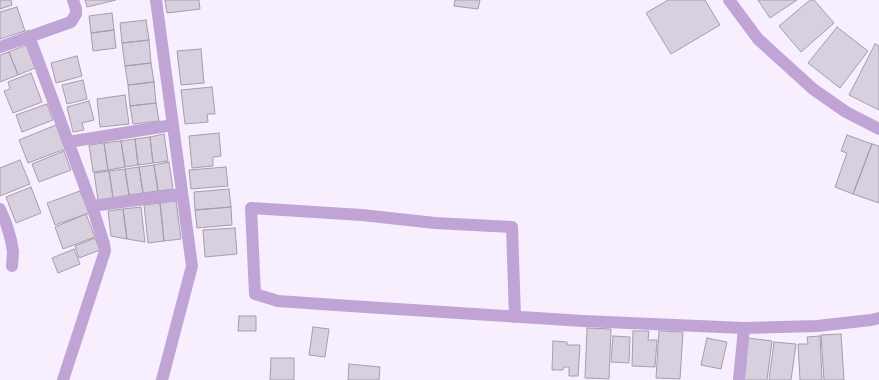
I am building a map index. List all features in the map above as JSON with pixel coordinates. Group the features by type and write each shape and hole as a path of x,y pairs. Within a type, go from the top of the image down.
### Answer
{"street":[{"path":"0,47 71,22 76,14 73,0"},
{"path":"156,0 192,266 162,380"},
{"path":"729,0 758,39 813,89 846,112 879,130"},
{"path":"29,36 92,206 105,251 63,380"},
{"path":"68,142 173,125"},
{"path":"92,206 182,194"},
{"path":"515,317 512,227 435,223 362,215 251,208 255,294 278,301 515,317 744,328 817,326 879,318"},
{"path":"0,209 11,240 13,252 12,266"},
{"path":"739,380 744,328"}],"building":[{"path":"0,0 11,0 12,5 0,9"},
{"path":"85,0 116,0 87,7"},
{"path":"165,0 199,0 200,9 167,13"},
{"path":"455,0 480,0 478,9 454,6"},
{"path":"668,0 705,0 720,25 671,54 646,13"},
{"path":"758,0 797,0 770,18"},
{"path":"810,0 814,0 834,23 801,52 779,26"},
{"path":"17,7 25,31 0,39 0,12"},
{"path":"112,13 114,30 91,33 89,16"},
{"path":"146,20 149,40 122,43 120,23"},
{"path":"837,27 868,51 840,88 808,63"},
{"path":"114,30 116,48 93,51 91,33"},
{"path":"149,40 151,63 125,66 122,43"},
{"path":"875,44 879,46 879,110 849,95"},
{"path":"26,45 35,68 18,75 9,52"},
{"path":"201,49 204,83 181,85 177,51"},
{"path":"9,52 18,75 0,82 0,55"},
{"path":"77,56 82,76 56,83 51,63"},
{"path":"151,63 154,82 128,85 125,66"},
{"path":"31,73 42,102 13,113 4,91 10,89 8,82"},
{"path":"83,80 87,99 67,104 62,85"},
{"path":"154,82 156,103 130,106 128,85"},
{"path":"212,87 215,114 207,114 208,122 185,124 181,90"},
{"path":"125,95 129,124 100,127 97,99"},
{"path":"89,101 94,120 82,123 84,130 73,132 67,107"},
{"path":"156,103 159,121 133,124 130,106"},
{"path":"47,104 53,120 22,132 16,115"},
{"path":"56,125 65,149 28,163 19,140"},
{"path":"219,133 221,156 213,157 213,166 192,168 189,136"},
{"path":"164,134 168,161 153,163 150,137"},
{"path":"847,135 872,144 853,194 835,187 847,153 841,151"},
{"path":"150,137 153,163 138,165 135,139"},
{"path":"135,139 138,165 125,167 121,141"},
{"path":"121,141 125,167 108,170 104,143"},
{"path":"104,143 108,170 93,172 89,145"},
{"path":"872,144 879,146 879,203 853,194"},
{"path":"64,151 71,170 39,182 32,164"},
{"path":"20,160 30,184 0,196 0,168"},
{"path":"169,162 173,189 158,191 154,165"},
{"path":"154,165 158,191 143,193 139,167"},
{"path":"139,167 143,193 129,195 125,169"},
{"path":"226,167 228,186 191,189 189,170"},
{"path":"125,169 129,195 113,198 109,171"},
{"path":"109,171 113,198 98,200 94,173"},
{"path":"31,187 41,213 16,223 6,197"},
{"path":"229,189 231,207 195,210 194,192"},
{"path":"80,191 89,213 55,225 47,203"},
{"path":"176,201 181,239 164,241 160,203"},
{"path":"160,203 164,241 148,243 144,205"},
{"path":"141,207 145,242 127,239 123,209"},
{"path":"231,207 232,225 197,228 195,210"},
{"path":"123,209 127,239 111,236 108,211"},
{"path":"86,214 95,237 63,249 55,227"},
{"path":"235,228 237,254 205,257 203,230"},
{"path":"95,238 100,250 79,258 75,246"},
{"path":"74,249 80,264 58,273 52,258"},
{"path":"239,316 256,316 256,331 238,331"},
{"path":"313,327 329,329 325,357 309,355"},
{"path":"587,328 611,329 609,379 585,378"},
{"path":"633,331 649,331 648,340 657,340 655,367 632,366"},
{"path":"659,331 683,332 680,379 656,378"},
{"path":"841,334 844,380 824,380 821,335"},
{"path":"613,336 630,337 629,363 611,362"},
{"path":"820,336 822,380 800,380 798,344 808,344 807,337"},
{"path":"707,338 727,342 721,369 701,365"},
{"path":"748,338 772,341 767,380 742,380"},
{"path":"553,341 567,342 567,345 580,345 578,376 569,376 569,367 564,367 563,370 552,370"},
{"path":"774,342 796,344 791,380 769,380"},
{"path":"271,358 294,358 294,380 270,380"},
{"path":"349,364 380,367 379,380 348,380"}]}
